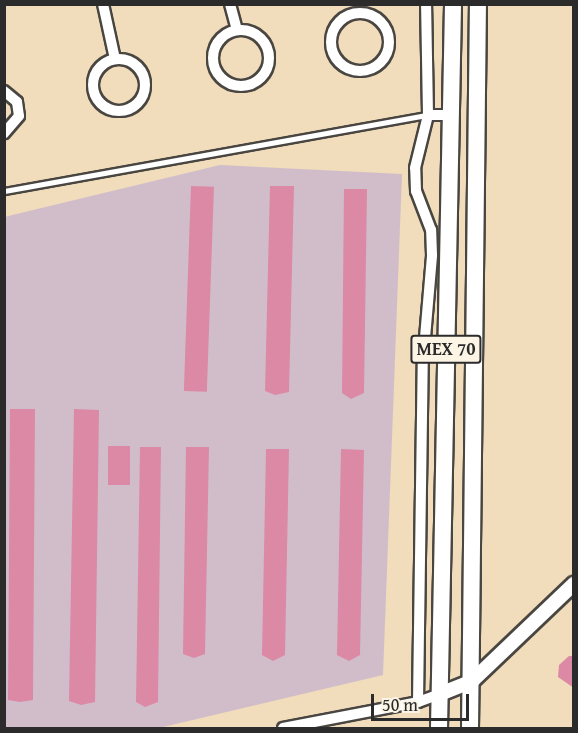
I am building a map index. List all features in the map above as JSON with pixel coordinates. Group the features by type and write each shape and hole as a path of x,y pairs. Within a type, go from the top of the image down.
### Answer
{"main road":[{"name":"MEX 70","path":"439,729 453,4"},
{"name":"MEX 70","path":"470,729 478,4"}],"street":[{"path":"103,4 115,59"},
{"path":"230,4 237,30"},
{"path":"418,702 423,361 432,255 431,230 416,191 415,168 428,115 426,4"},
{"path":"361,9 385,27 389,46 374,68 355,71 339,62 331,44 333,34 344,18 361,9"},
{"path":"237,30 246,30 262,39 270,57 265,75 250,86 223,81 213,65 215,46 220,39 237,30"},
{"path":"115,59 137,66 145,81 138,103 122,112 104,108 93,93 92,84 99,67 115,59"},
{"path":"4,91 19,108 16,122 4,133"},
{"path":"428,115 451,115"},
{"path":"284,728 418,702 472,681 573,584"}],"lane":[{"path":"4,191 428,115"}],"shaded area":[{"path":"220,165 402,174 383,675 159,728 5,728 4,217"}],"building":[{"path":"191,186 214,187 207,392 184,391"},
{"path":"270,186 294,186 289,392 275,395 265,391"},
{"path":"344,189 367,189 364,393 351,399 342,393"},
{"path":"10,409 35,409 33,700 20,702 8,700"},
{"path":"74,409 99,410 95,702 81,705 69,701"},
{"path":"108,446 130,446 130,485 108,485"},
{"path":"140,447 161,447 158,702 145,707 136,702"},
{"path":"186,447 209,447 205,654 194,658 183,654"},
{"path":"266,449 289,449 285,655 273,661 262,655"},
{"path":"341,449 364,450 360,655 349,661 337,655"},
{"path":"569,656 574,656 574,688 558,677 559,665"}]}
